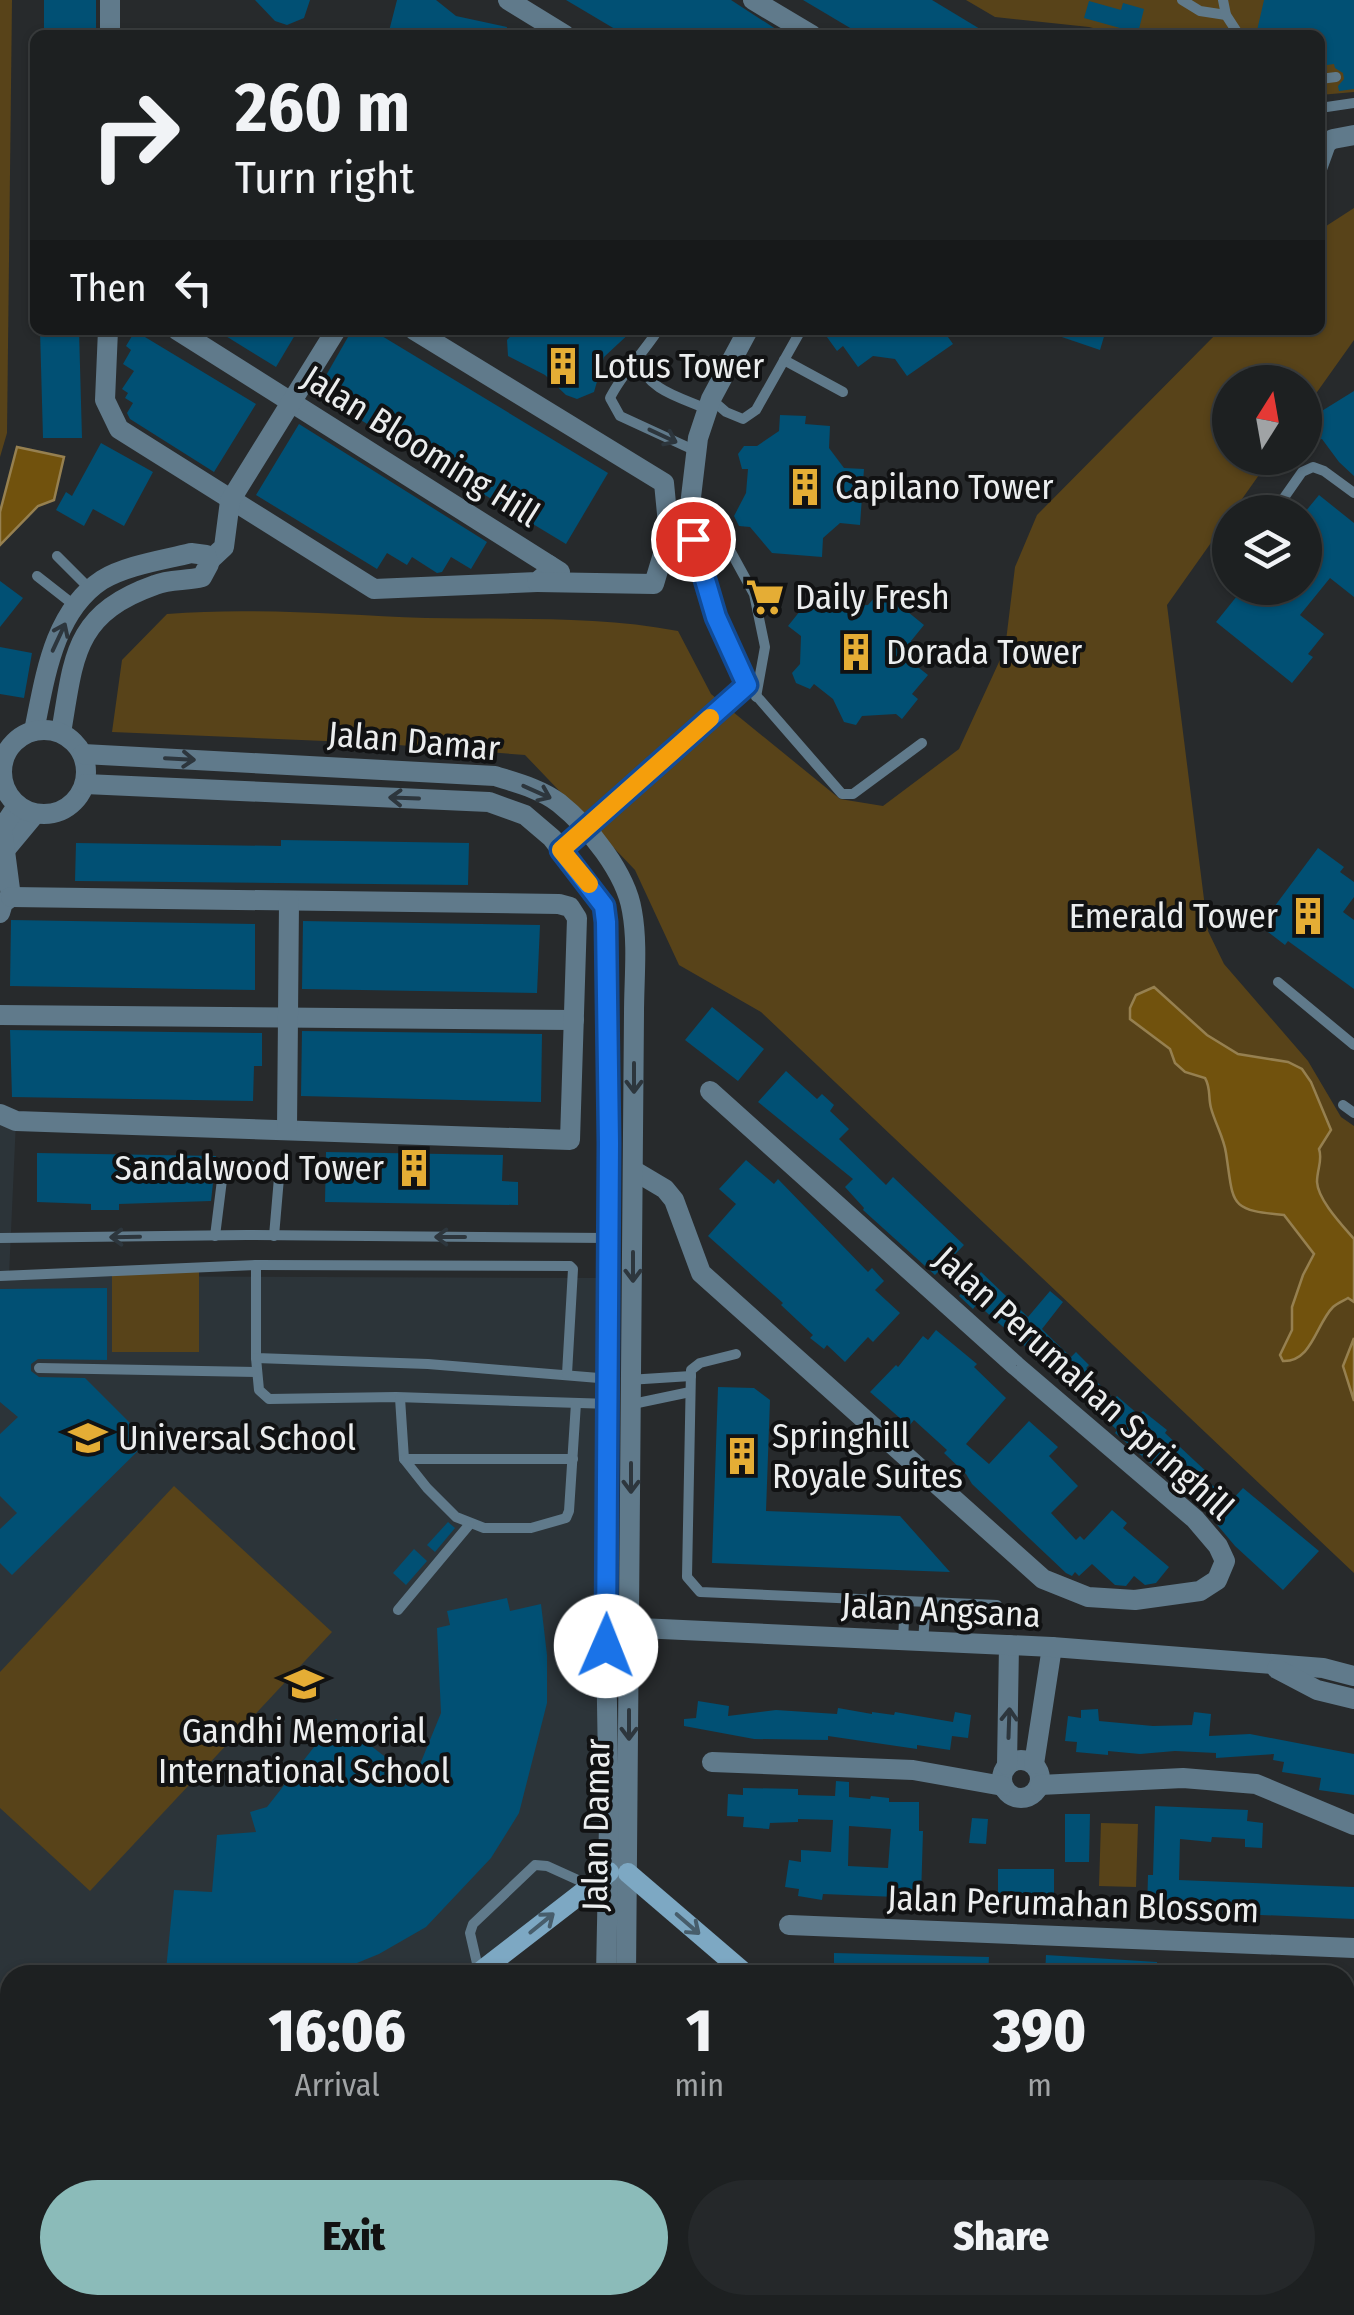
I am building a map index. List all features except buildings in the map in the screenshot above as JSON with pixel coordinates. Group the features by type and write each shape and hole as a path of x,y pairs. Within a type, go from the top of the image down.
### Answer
{"main road":[{"path":"488,1965 589,1885 618,1872 734,1965"}],"street":[{"path":"110,0 110,30"},
{"path":"508,0 538,8 560,30"},
{"path":"753,0 804,30"},
{"path":"108,335 105,400 119,430 374,589 543,573"},
{"name":"Jalan Blooming Hill","path":"185,335 543,573 580,583 654,584 669,534 664,483 422,335"},
{"path":"61,733 72,665 87,628 113,604 158,583 202,577 209,561 224,547 230,501 333,335"},
{"path":"561,850 752,691 716,617 689,514 696,451 709,404 745,335"},
{"path":"34,731 48,661 74,605 105,578 192,553 203,554 209,561"},
{"path":"0,1114 16,1121 570,1140 577,918 570,907 289,902 6,905 5,850 11,801 2,776 4,751 34,731 61,733 74,742 87,769 78,799 65,810 49,815 11,801"},
{"name":"Jalan Damar","path":"83,754 495,776 558,802 618,872 632,908 630,1628 618,1872 607,1965"},
{"name":"Jalan Damar","path":"85,784 489,802 526,815 561,850 604,906 609,1143 606,1626 625,1965"},
{"path":"287,1130 289,902"},
{"path":"0,1015 574,1020"},
{"name":"Jalan Perumahan Springhill","path":"633,1170 665,1189 674,1200 701,1274 1043,1578 1088,1597 1135,1600 1200,1591 1217,1580 1225,1561 1218,1546 1195,1519 1016,1366 710,1091"},
{"path":"609,1143 634,1144"},
{"path":"608,1235 633,1231"},
{"name":"Jalan Angsana","path":"606,1626 1009,1645 1323,1668 1354,1676"},
{"path":"1009,1645 1005,1775 1016,1798 1026,1798 1037,1774 1052,1648"},
{"name":"Jalan Angsana","path":"1272,1666 1317,1690 1354,1699"},
{"path":"1005,1775 1019,1760 1037,1774 1256,1784 1354,1825"},
{"path":"712,1762 1005,1775"},
{"name":"Jalan Perumahan Blossom","path":"789,1925 1354,1948"}],"lane":[{"path":"1182,0 1200,11 1226,15"},
{"path":"1222,0 1236,30"},
{"path":"1325,78 1336,77"},
{"path":"1325,107 1354,103"},
{"path":"655,335 638,360 624,370 610,398 620,416 696,451"},
{"path":"638,360 653,386 744,419 756,410 799,335"},
{"path":"784,360 843,392"},
{"path":"1286,495 1302,472 1313,467 1354,493"},
{"path":"689,514 731,552 754,594 765,647 752,691 842,794 852,794 922,744"},
{"path":"57,556 91,590"},
{"path":"37,576 74,605"},
{"path":"1278,982 1354,1045"},
{"path":"1343,1105 1354,1113"},
{"path":"215,1236 224,1164 280,1166 274,1236"},
{"path":"0,1238 608,1235"},
{"path":"0,1276 256,1264 570,1266 573,1270 566,1374"},
{"path":"256,1264 257,1372 259,1390 269,1399 400,1398 632,1405 690,1392"},
{"path":"736,1354 700,1363 691,1370 687,1577 700,1592 997,1605"},
{"path":"256,1358 632,1380 691,1376"},
{"path":"39,1368 257,1372"},
{"path":"400,1398 404,1458 443,1505 469,1525 531,1528 566,1518 569,1513 576,1403"},
{"path":"404,1458 572,1459"},
{"path":"398,1610 469,1525"},
{"path":"906,1601 913,1641"},
{"path":"913,1641 926,1602"},
{"path":"475,1965 470,1933 473,1924 535,1865 548,1866 589,1885"}],"shaded area":[{"path":"0,0 12,0 7,433 0,457"},
{"path":"966,0 1354,0 1354,92 1325,95 1325,30 1101,30 995,17"},
{"path":"1354,208 1354,340 1322,385 1322,365 1212,365 1212,475 1259,475 1245,495 1212,495 1212,541 1167,605 1208,931 1224,964 1308,1061 1341,1117 1354,1126 1354,1573 761,1012 679,965 635,870 525,755 372,743 112,732 122,660 167,614 264,611 616,622 678,631 711,694 840,799 883,806 959,749 1005,649 1015,567 1037,515 1215,335 1325,335 1325,227"},
{"path":"17,447 64,457 54,500 38,506 0,545 0,512"},
{"path":"1154,987 1207,1035 1238,1054 1288,1062 1302,1069 1331,1130 1319,1149 1317,1182 1326,1204 1354,1239 1354,1302 1348,1298 1333,1307 1307,1349 1293,1360 1283,1361 1280,1355 1292,1330 1292,1307 1314,1254 1284,1215 1252,1211 1237,1202 1205,1078 1185,1072 1175,1063 1170,1049 1130,1019 1136,995"},
{"name":"Gandhi Memorial International School","path":"0,1114 16,1121 9,1276 608,1278 609,1872 489,1965 0,1965"},
{"path":"112,1271 199,1272 199,1352 112,1352"},
{"path":"1354,1338 1354,1401 1343,1366"},
{"path":"174,1486 332,1632 90,1891 0,1808 0,1672"},
{"path":"1101,1823 1138,1824 1136,1887 1099,1886"}],"slow traffic":[{"path":"589,884 561,850 710,718"}],"place":[{"name":"Lotus Tower","path":"563,366"},
{"name":"Capilano Tower","path":"805,487"},
{"name":"Daily Fresh","path":"765,597"},
{"name":"Dorada Tower","path":"856,652"},
{"name":"Emerald Tower","path":"1308,916"},
{"name":"Sandalwood Tower","path":"414,1168"},
{"name":"Universal School","path":"88,1438"},
{"name":"Springhill Royale Suites","path":"742,1456"},
{"name":"Gandhi Memorial International School","path":"304,1684"}],"route":[{"path":"606,1646 606,922 604,906 561,850 747,685 716,617 693,539"}]}
